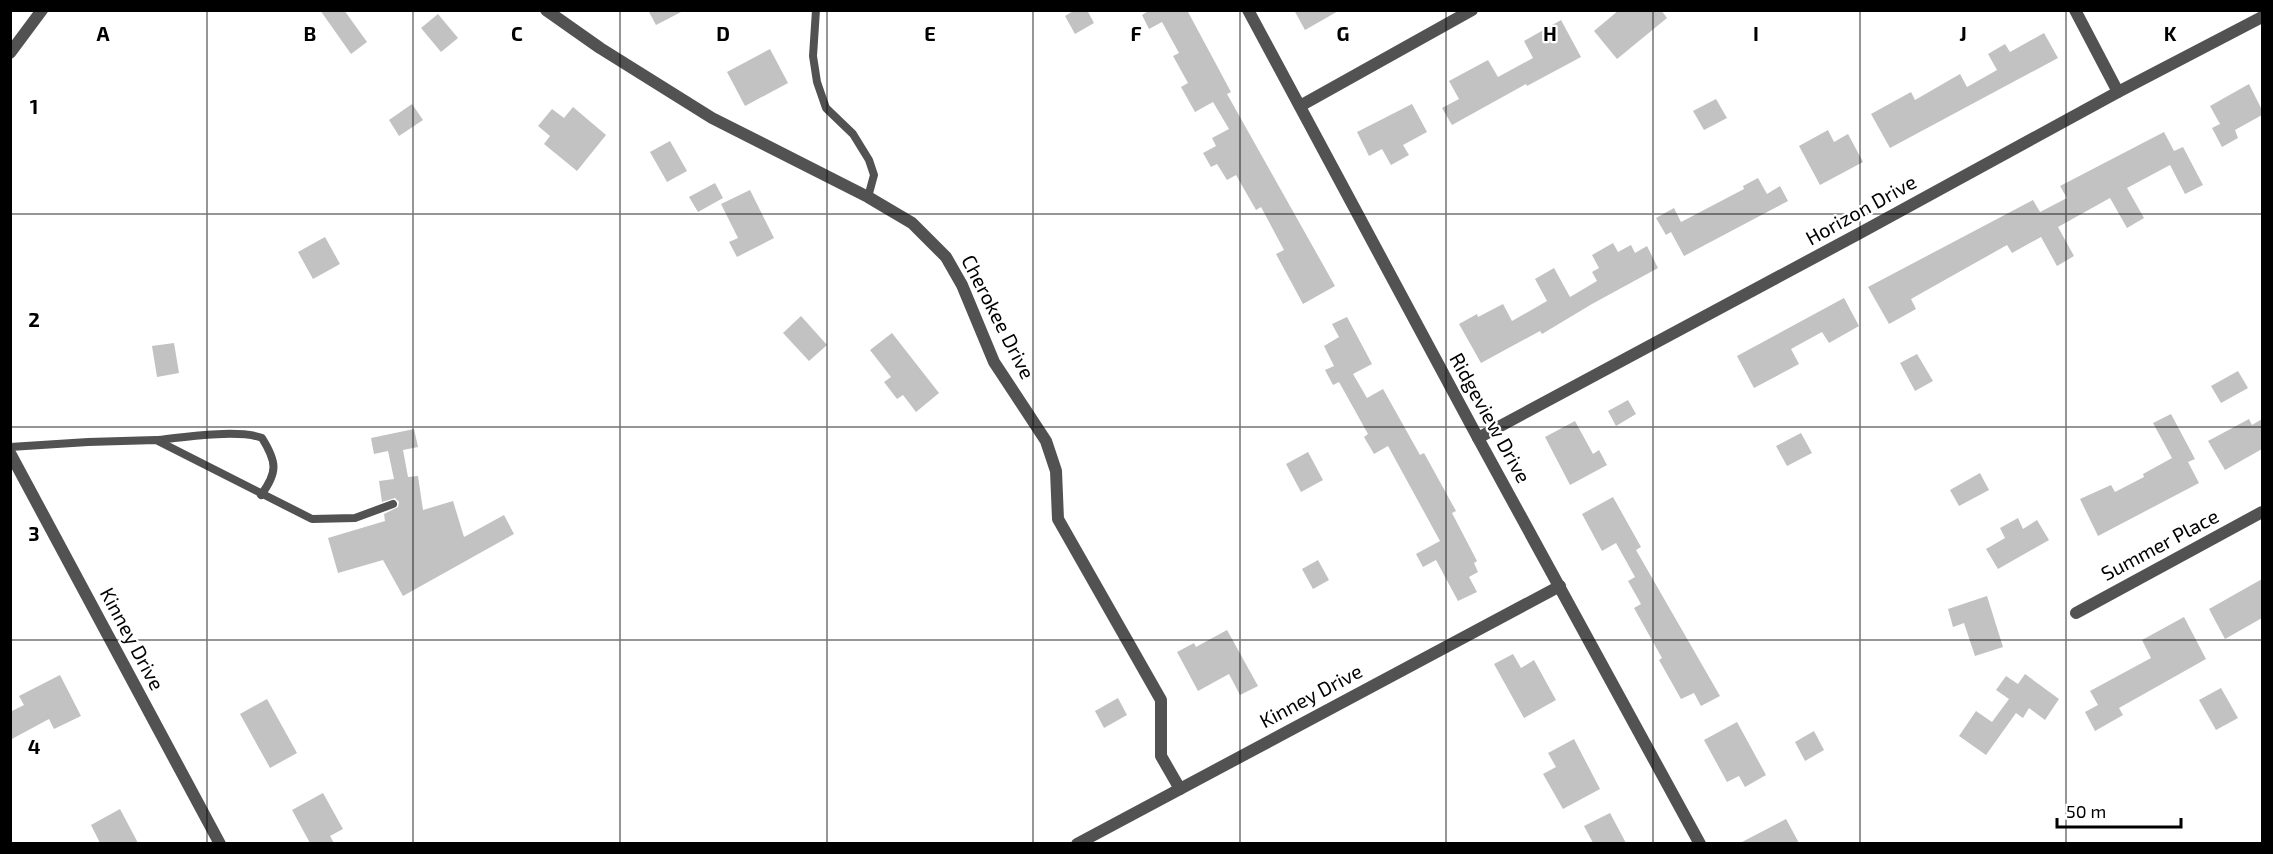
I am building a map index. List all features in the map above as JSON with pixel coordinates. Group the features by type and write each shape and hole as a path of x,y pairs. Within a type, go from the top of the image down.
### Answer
{"street":[{"path":"10,53 42,10"},
{"name":"Cherokee Drive","path":"546,10 600,48 712,118 868,197 912,223 946,257 962,285 994,362 1046,441 1056,471 1058,519 1161,700 1161,756 1180,789"},
{"name":"Ridgeview Drive","path":"1248,10 1478,438 1700,843"},
{"path":"1300,106 1472,10"},
{"path":"2075,10 2118,92"},
{"name":"Horizon Drive","path":"1478,438 2118,92 2262,17"},
{"name":"Kinney Drive","path":"10,453 220,843"},
{"name":"Summer Place","path":"2076,613 2262,512"},
{"name":"Kinney Drive","path":"1081,843 1560,586"}],"lane":[{"path":"816,10 813,56 817,82 826,108 853,134 869,160 874,175 868,197"},
{"path":"10,447 253,434 262,438 275,465 272,480 261,495"},
{"path":"156,440 312,519 355,518 393,504"}],"building":[{"path":"320,10 344,10 367,42 351,54"},
{"path":"648,10 685,10 656,25"},
{"path":"1075,10 1087,10 1094,23 1075,34 1065,16"},
{"path":"1150,10 1187,10 1231,92 1227,94 1335,286 1303,304 1276,254 1284,250 1261,207 1256,210 1236,175 1227,180 1217,164 1211,167 1203,153 1216,146 1212,138 1229,129 1213,102 1195,112 1181,87 1188,83 1173,56 1179,53 1162,22 1149,29 1142,15"},
{"path":"1294,10 1340,10 1305,30"},
{"path":"1619,10 1661,10 1667,18 1617,59 1594,31"},
{"path":"438,14 458,38 441,52 421,28"},
{"path":"1561,20 1581,57 1452,125 1442,108 1459,99 1449,81 1488,60 1498,77 1533,58 1524,41"},
{"path":"2044,33 2058,58 1890,148 1871,114 1911,92 1915,100 1960,74 1967,87 1997,70 1988,54 2005,44 2010,52"},
{"path":"770,49 788,83 745,106 727,72"},
{"path":"2249,84 2262,110 2262,115 2235,130 2238,138 2222,147 2212,128 2220,124 2210,106"},
{"path":"1716,99 1727,118 1704,130 1693,111"},
{"path":"412,104 423,120 399,136 389,120"},
{"path":"1412,104 1427,132 1403,145 1409,155 1391,165 1382,149 1369,156 1357,132"},
{"path":"573,107 606,135 577,171 544,144 550,136 538,126 552,109 564,118"},
{"path":"1828,130 1834,142 1848,134 1863,162 1820,185 1799,146"},
{"path":"2164,132 2174,151 2183,147 2203,185 2185,194 2170,165 2127,188 2144,218 2127,228 2110,198 2058,227 2074,256 2057,266 2041,237 2012,253 2007,245 1911,299 1916,309 1889,324 1868,287 2033,200 2040,212 2067,198 2060,186"},
{"path":"670,141 687,171 667,182 650,152"},
{"path":"1758,178 1767,194 1780,186 1788,201 1684,256 1671,232 1666,235 1656,218 1674,208 1681,222 1744,189 1743,186"},
{"path":"715,183 723,198 698,212 689,197"},
{"path":"750,190 774,238 737,257 729,242 738,238 721,204"},
{"path":"325,237 340,264 313,279 298,252"},
{"path":"1613,243 1618,252 1631,245 1635,253 1647,246 1658,268 1542,334 1540,331 1481,363 1459,324 1503,304 1512,321 1547,301 1535,279 1554,268 1570,297 1597,281 1592,272 1599,268 1592,255"},
{"path":"1844,298 1859,326 1829,343 1822,332 1791,349 1799,364 1754,388 1737,356"},
{"path":"801,316 827,345 809,361 783,333"},
{"path":"1347,317 1372,364 1353,374 1367,398 1383,389 1420,455 1424,453 1456,511 1452,513 1477,561 1474,563 1478,572 1469,577 1477,592 1458,601 1436,560 1423,567 1416,554 1440,541 1388,446 1374,454 1364,437 1368,434 1339,382 1333,385 1325,370 1334,366 1324,346 1339,337 1332,324"},
{"path":"892,333 939,393 916,412 903,395 897,399 884,382 891,377 870,350"},
{"path":"174,343 179,373 157,377 152,346"},
{"path":"1917,354 1933,381 1915,391 1900,363"},
{"path":"2238,371 2248,388 2221,403 2211,386"},
{"path":"1628,400 1636,414 1616,426 1608,411"},
{"path":"2171,414 2195,459 2188,462 2199,483 2098,536 2080,499 2111,485 2115,492 2144,477 2143,474 2172,458 2153,423"},
{"path":"2249,419 2252,425 2262,419 2262,449 2225,470 2208,441"},
{"path":"1575,421 1593,454 1599,450 1607,465 1570,485 1545,437"},
{"path":"414,429 418,447 403,450 408,477 418,476 423,510 453,501 464,537 504,515 514,534 403,596 383,560 338,573 328,538 385,521 384,514 398,507 399,502 395,498 382,502 379,481 394,479 388,451 374,454 371,438"},
{"path":"1801,433 1812,453 1787,466 1776,446"},
{"path":"1308,452 1323,480 1301,492 1286,464"},
{"path":"1980,473 1989,490 1959,506 1950,490"},
{"path":"1613,497 1641,547 1636,550 1720,696 1701,706 1694,693 1681,699 1659,660 1662,658 1634,608 1641,604 1628,581 1635,577 1616,543 1602,551 1582,514"},
{"path":"2018,518 2023,529 2037,520 2049,540 1998,569 1986,549 2005,538 2000,528"},
{"path":"1318,560 1329,580 1313,589 1302,569"},
{"path":"2262,579 2262,618 2225,639 2209,609"},
{"path":"1987,596 2003,647 1975,656 1964,623 1953,627 1948,609"},
{"path":"2184,617 2206,659 2119,708 2123,715 2095,731 2085,712 2098,705 2090,691 2151,658 2142,640"},
{"path":"1227,630 1258,686 1240,695 1229,674 1198,691 1177,652 1194,643 1196,647"},
{"path":"1513,654 1521,668 1534,660 1556,700 1524,718 1494,664"},
{"path":"2025,674 2059,699 2045,720 2029,708 2023,718 2016,713 1986,755 1959,736 1976,711 1992,722 2009,699 1996,690 2006,676 2018,684"},
{"path":"60,675 81,716 54,729 49,719 10,740 10,712 24,705 19,696"},
{"path":"2221,688 2238,718 2216,730 2199,700"},
{"path":"1118,698 1127,715 1104,728 1095,711"},
{"path":"267,699 297,753 270,768 240,714"},
{"path":"1737,722 1766,775 1745,787 1739,776 1727,782 1704,740"},
{"path":"1814,731 1824,750 1805,761 1795,742"},
{"path":"1574,739 1600,789 1563,809 1543,774 1556,767 1548,753"},
{"path":"323,793 343,829 330,836 334,843 310,843 292,810"},
{"path":"120,809 138,843 100,843 91,825"},
{"path":"1610,813 1626,843 1593,843 1584,826"},
{"path":"1786,819 1799,843 1740,843"}]}
